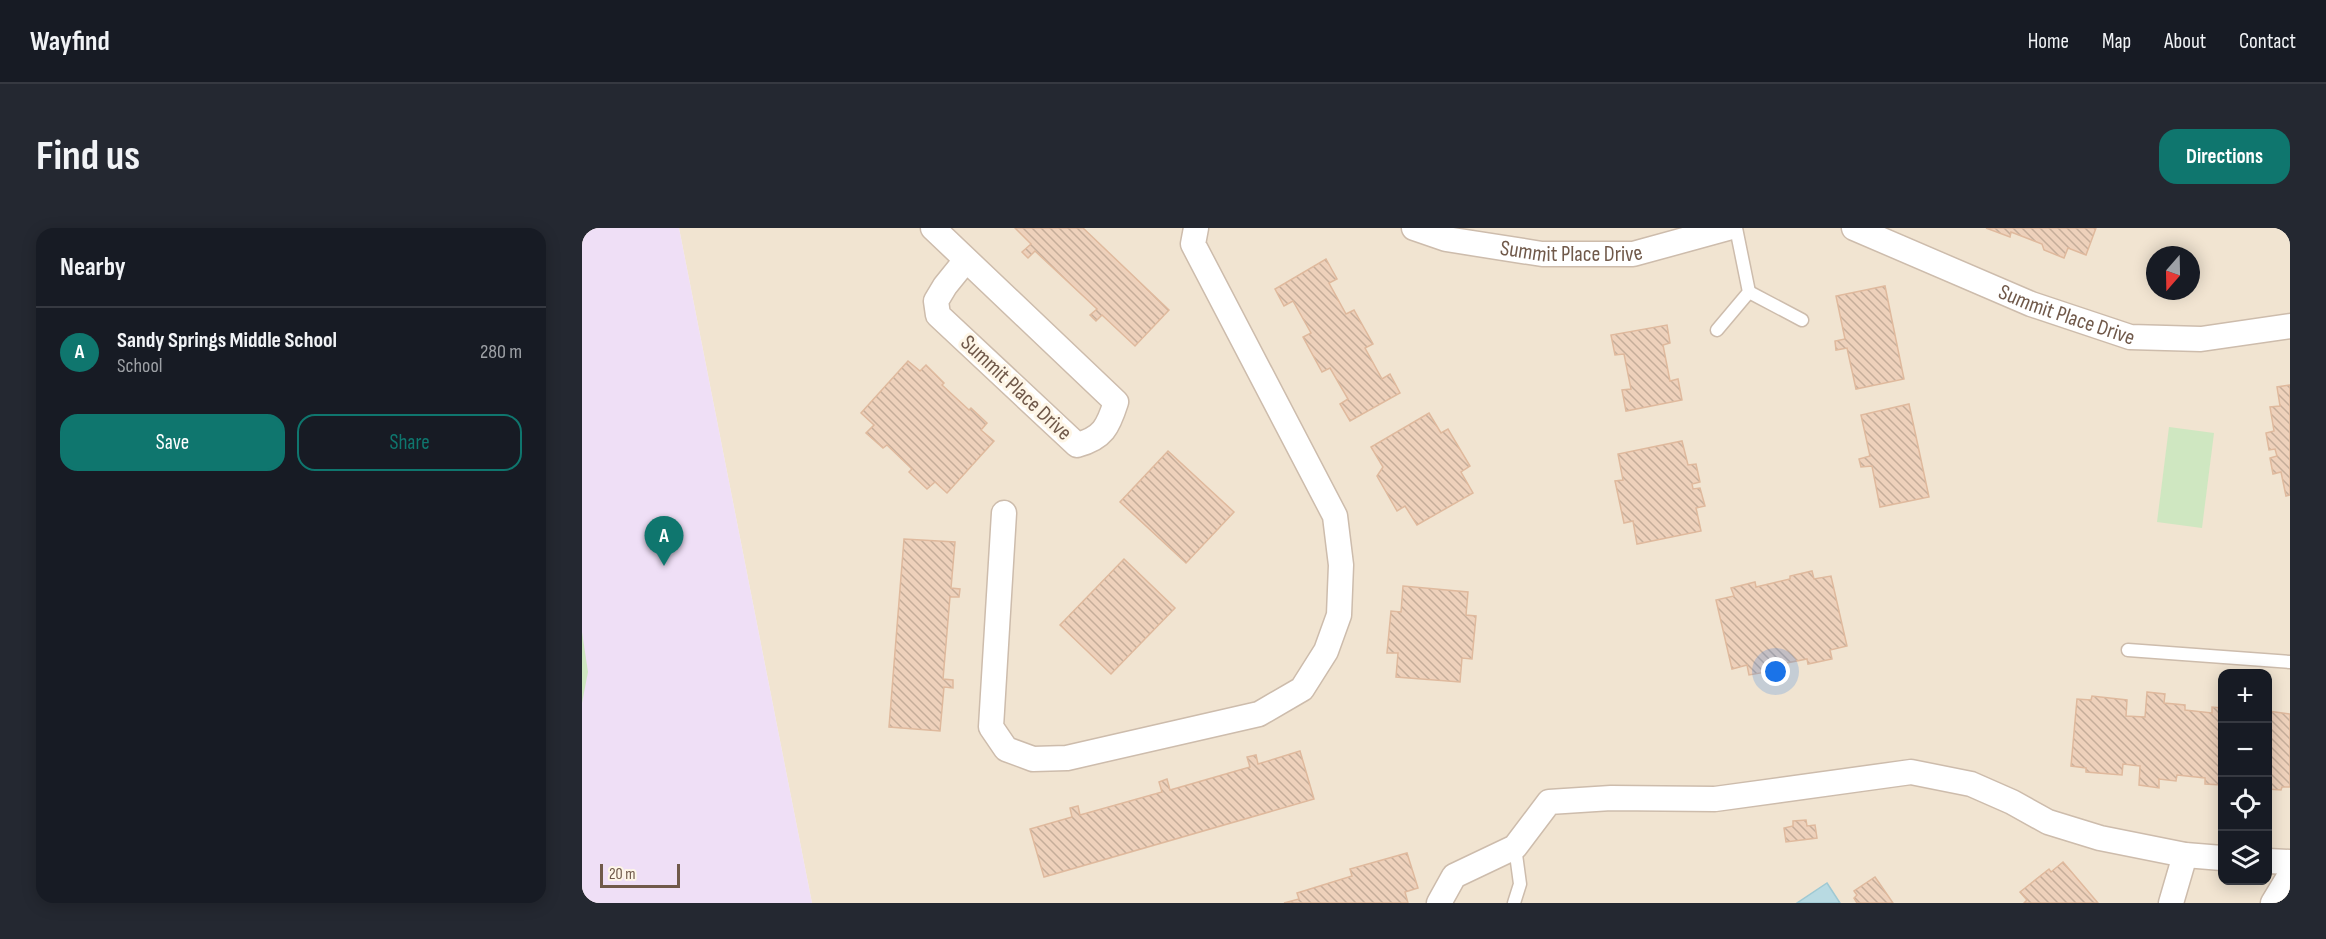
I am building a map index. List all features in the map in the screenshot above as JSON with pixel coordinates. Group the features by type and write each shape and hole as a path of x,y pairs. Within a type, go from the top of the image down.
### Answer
{"street":[{"name":"Summit Place Drive","path":"933,228 1116,402 1109,424 1094,440 1077,444 938,315 936,301 966,260"},
{"path":"1004,513 991,727 1006,749 1033,759 1067,758 1259,714 1302,689 1326,651 1339,615 1341,565 1335,516 1192,244 1196,228"},
{"name":"Summit Place Drive","path":"1414,228 1446,239 1542,254 1633,254 1728,228"},
{"name":"Summit Place Drive","path":"1854,228 2031,304 2130,337 2200,339 2290,326"},
{"path":"1440,903 1454,876 1515,847 1549,802 1611,798 1715,799 1911,772 1971,784 2012,802 2048,822 2079,832 2185,855 2218,858"},
{"path":"2171,903 2185,855"},
{"path":"2272,861 2290,862"},
{"path":"2273,903 2290,875"}],"lane":[{"path":"1736,228 1749,292"},
{"path":"1749,292 1802,320"},
{"path":"1717,330 1749,292"},
{"path":"2128,650 2290,662"},
{"path":"1514,903 1520,884 1515,847"}],"shaded area":[{"path":"582,228 679,228 812,903 582,903"},
{"path":"679,228 2290,228 2290,903 812,903"}],"green space":[{"path":"2169,427 2214,433 2202,528 2157,522"},
{"path":"582,632 588,672 582,703"}],"water":[{"path":"1827,883 1840,903 1797,903"}],"building":[{"path":"1015,228 1083,228 1169,310 1135,346 1102,315 1096,321 1090,315 1097,309 1035,251 1028,258 1022,252 1031,244"},
{"path":"1986,228 2096,228 2086,255 2068,248 2064,258 2044,250 2042,244 2011,232 2010,237"},
{"path":"1326,259 1337,279 1329,283 1346,314 1354,310 1373,344 1365,348 1382,379 1390,374 1400,393 1350,421 1340,404 1348,399 1330,368 1322,372 1303,337 1311,333 1293,301 1284,306 1275,289"},
{"path":"1885,286 1904,379 1856,389 1847,348 1836,350 1835,341 1845,339 1836,296"},
{"path":"1667,325 1670,343 1663,345 1670,381 1678,379 1682,400 1626,411 1622,390 1631,389 1624,354 1615,355 1611,335"},
{"path":"908,361 920,371 926,365 944,383 942,385 987,423 981,430 994,441 947,493 935,482 927,489 909,472 912,469 887,445 883,448 866,433 874,425 861,413"},
{"path":"2290,385 2290,495 2286,496 2281,472 2273,474 2270,458 2277,456 2275,449 2269,450 2266,433 2274,431 2270,407 2280,406 2277,387"},
{"path":"1909,404 1929,497 1880,507 1872,466 1861,467 1859,459 1870,456 1861,415"},
{"path":"1429,413 1441,433 1448,429 1470,466 1461,472 1473,493 1417,525 1405,506 1397,511 1377,476 1383,467 1371,447"},
{"path":"1682,441 1688,465 1696,464 1700,482 1692,484 1693,489 1700,488 1705,506 1696,508 1701,531 1637,544 1633,521 1624,523 1615,481 1623,480 1618,454"},
{"path":"1168,451 1234,512 1186,563 1120,502"},
{"path":"904,539 955,542 951,588 960,589 959,597 950,597 943,679 953,680 953,688 944,687 940,731 889,727"},
{"path":"1124,559 1175,608 1111,674 1060,625"},
{"path":"1812,571 1814,579 1831,576 1847,646 1830,650 1832,659 1808,664 1807,659 1771,666 1772,671 1749,675 1747,665 1732,669 1716,600 1734,596 1731,588 1755,582 1756,587"},
{"path":"1403,586 1468,592 1466,615 1476,616 1472,659 1462,658 1460,682 1396,677 1398,653 1387,653 1391,611 1401,612"},
{"path":"2147,692 2165,694 2164,703 2185,705 2185,710 2212,713 2212,707 2218,708 2218,785 2205,784 2205,778 2177,775 2176,781 2159,779 2159,788 2139,785 2140,766 2123,764 2122,775 2086,772 2086,768 2071,766 2077,699 2091,700 2092,696 2127,700 2126,716 2145,717"},
{"path":"2272,712 2290,714 2290,787 2282,787 2281,790 2272,789"},
{"path":"1300,751 1314,799 1044,877 1030,829 1072,817 1070,808 1078,806 1080,815 1162,792 1159,782 1167,779 1170,790 1250,767 1247,757 1256,755 1258,764"},
{"path":"1806,820 1807,826 1815,825 1817,838 1786,842 1784,828 1793,826 1793,821"},
{"path":"1407,853 1418,888 1405,892 1408,903 1284,903 1299,899 1297,893 1352,876 1350,869"},
{"path":"2063,862 2098,903 2024,903 2027,900 2020,892 2049,869 2051,872"},
{"path":"1875,877 1893,903 1857,903 1854,898 1857,895 1854,891"}],"place":[{"name":"Sandy Springs Middle School","path":"664,566"}]}
